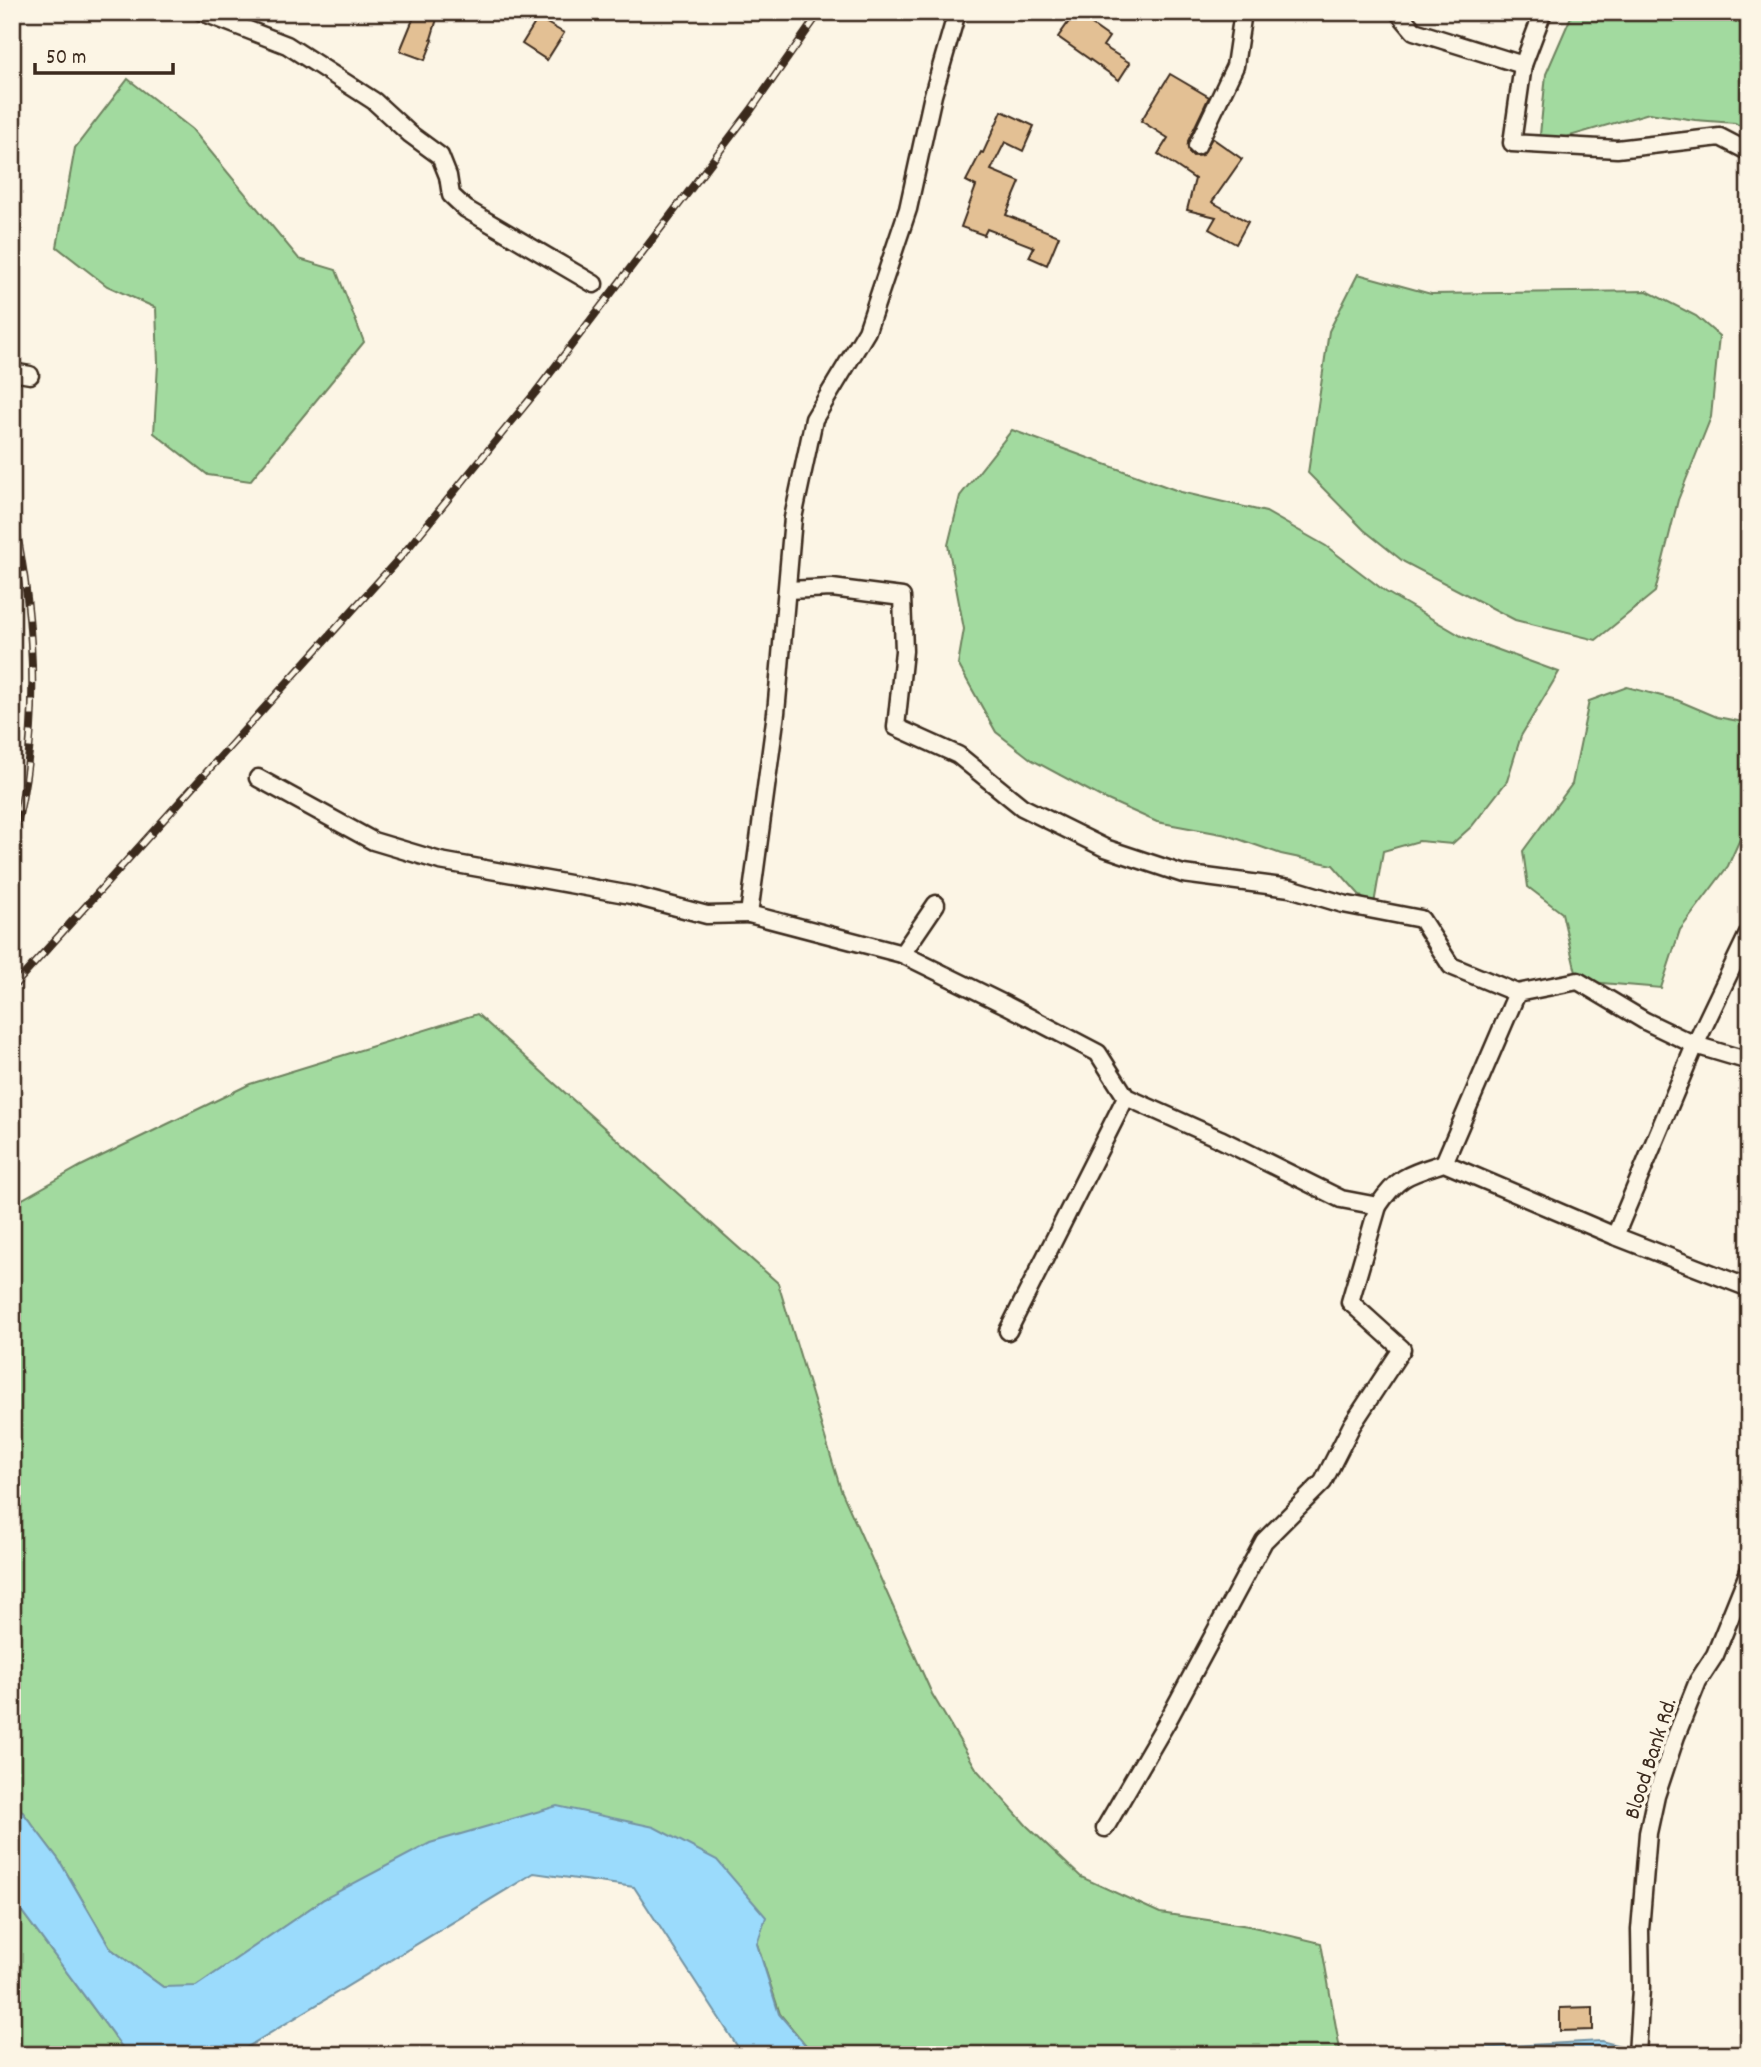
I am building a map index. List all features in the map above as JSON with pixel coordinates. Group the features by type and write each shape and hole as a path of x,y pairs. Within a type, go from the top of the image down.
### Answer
{"street":[{"path":"202,12 287,45 374,102 440,156 448,176 451,195 466,209 594,284"},
{"path":"749,914 776,713 793,518 814,419 867,331 908,209 933,95 957,12"},
{"path":"1198,146 1235,66 1242,12"},
{"path":"1398,12 1414,31 1523,65"},
{"path":"1543,12 1523,65 1513,143 1617,149 1720,137 1749,152"},
{"path":"12,372 30,375"},
{"path":"787,590 832,588 902,597 904,651 896,727 958,755 1022,807 1105,848 1183,873 1290,888 1343,904 1421,919 1451,966 1517,993 1578,981 1645,1021 1695,1045 1749,1061"},
{"path":"258,778 373,841 440,861 631,895 707,915 749,914 902,954 1098,1053 1125,1097 1220,1139 1341,1199 1378,1206"},
{"path":"902,954 936,904"},
{"path":"1615,1236 1695,1045 1749,932"},
{"path":"1444,1163 1517,993"},
{"path":"1008,1331 1125,1097"},
{"path":"1105,1828 1168,1720 1264,1541 1323,1482 1352,1425 1402,1349 1350,1303 1378,1206 1391,1186 1407,1175 1444,1163 1615,1236 1749,1288"},
{"name":"Blood Bank Rd.","path":"1637,2055 1641,1988 1640,1930 1648,1833 1656,1796 1698,1681 1716,1655 1749,1571"}],"green space":[{"path":"1573,12 1733,12 1736,22 1749,22 1749,131 1735,123 1649,113 1539,145 1546,74"},
{"path":"128,79 192,129 299,259 336,270 364,342 250,481 208,475 154,433 158,364 156,308 107,286 57,247 75,148"},
{"path":"1358,274 1431,294 1647,291 1696,316 1719,336 1711,417 1678,500 1655,592 1596,640 1515,620 1404,562 1364,530 1308,473 1329,331"},
{"path":"1012,430 1181,492 1266,512 1326,546 1386,592 1463,637 1559,672 1521,736 1507,781 1472,826 1452,844 1419,841 1383,851 1373,910 1333,865 1281,854 1227,835 1157,822 1101,797 1032,760 996,732 958,664 964,629 948,545 960,496"},
{"path":"1627,687 1677,700 1717,717 1749,723 1749,819 1728,866 1680,930 1661,988 1578,981 1562,913 1528,887 1523,851 1572,784 1589,701"},
{"path":"477,1014 778,1283 841,1490 932,1694 977,1770 1027,1826 1081,1877 1160,1913 1249,1926 1321,1943 1341,2055 814,2055 780,2014 757,1944 654,1827 324,1899 196,1987 163,1987 111,1949 59,1860 12,1798 12,1205 81,1166 250,1084"},
{"path":"12,1898 128,2055 12,2055"}],"water":[{"path":"12,1798 59,1860 111,1949 163,1987 196,1986 324,1899 430,1843 557,1806 654,1827 717,1860 766,1917 757,1944 779,2014 814,2055 743,2055 634,1887 534,1873 234,2055 128,2055 12,1898"},
{"path":"1601,2041 1624,2047 1623,2055 1433,2055 1442,2050"}],"building":[{"path":"416,12 439,12 425,60 400,51"},
{"path":"1075,13 1109,37 1103,46 1130,63 1119,80 1058,37"},
{"path":"538,18 564,33 547,60 522,44"},
{"path":"1170,74 1209,97 1188,141 1189,152 1193,156 1202,155 1212,138 1242,159 1212,202 1248,222 1236,244 1209,229 1216,217 1187,210 1195,179 1158,154 1168,138 1141,121"},
{"path":"1002,111 1034,126 1023,151 1005,142 991,170 1020,182 1006,215 1059,236 1047,265 1029,257 1034,247 987,229 984,235 961,227 976,186 966,181 981,152 983,153"},
{"path":"1593,2007 1593,2030 1560,2031 1560,2008"}],"railway":[{"path":"12,988 404,553 535,393 751,110 820,12"},
{"path":"12,509 26,592 32,676 28,761 12,844"}]}
